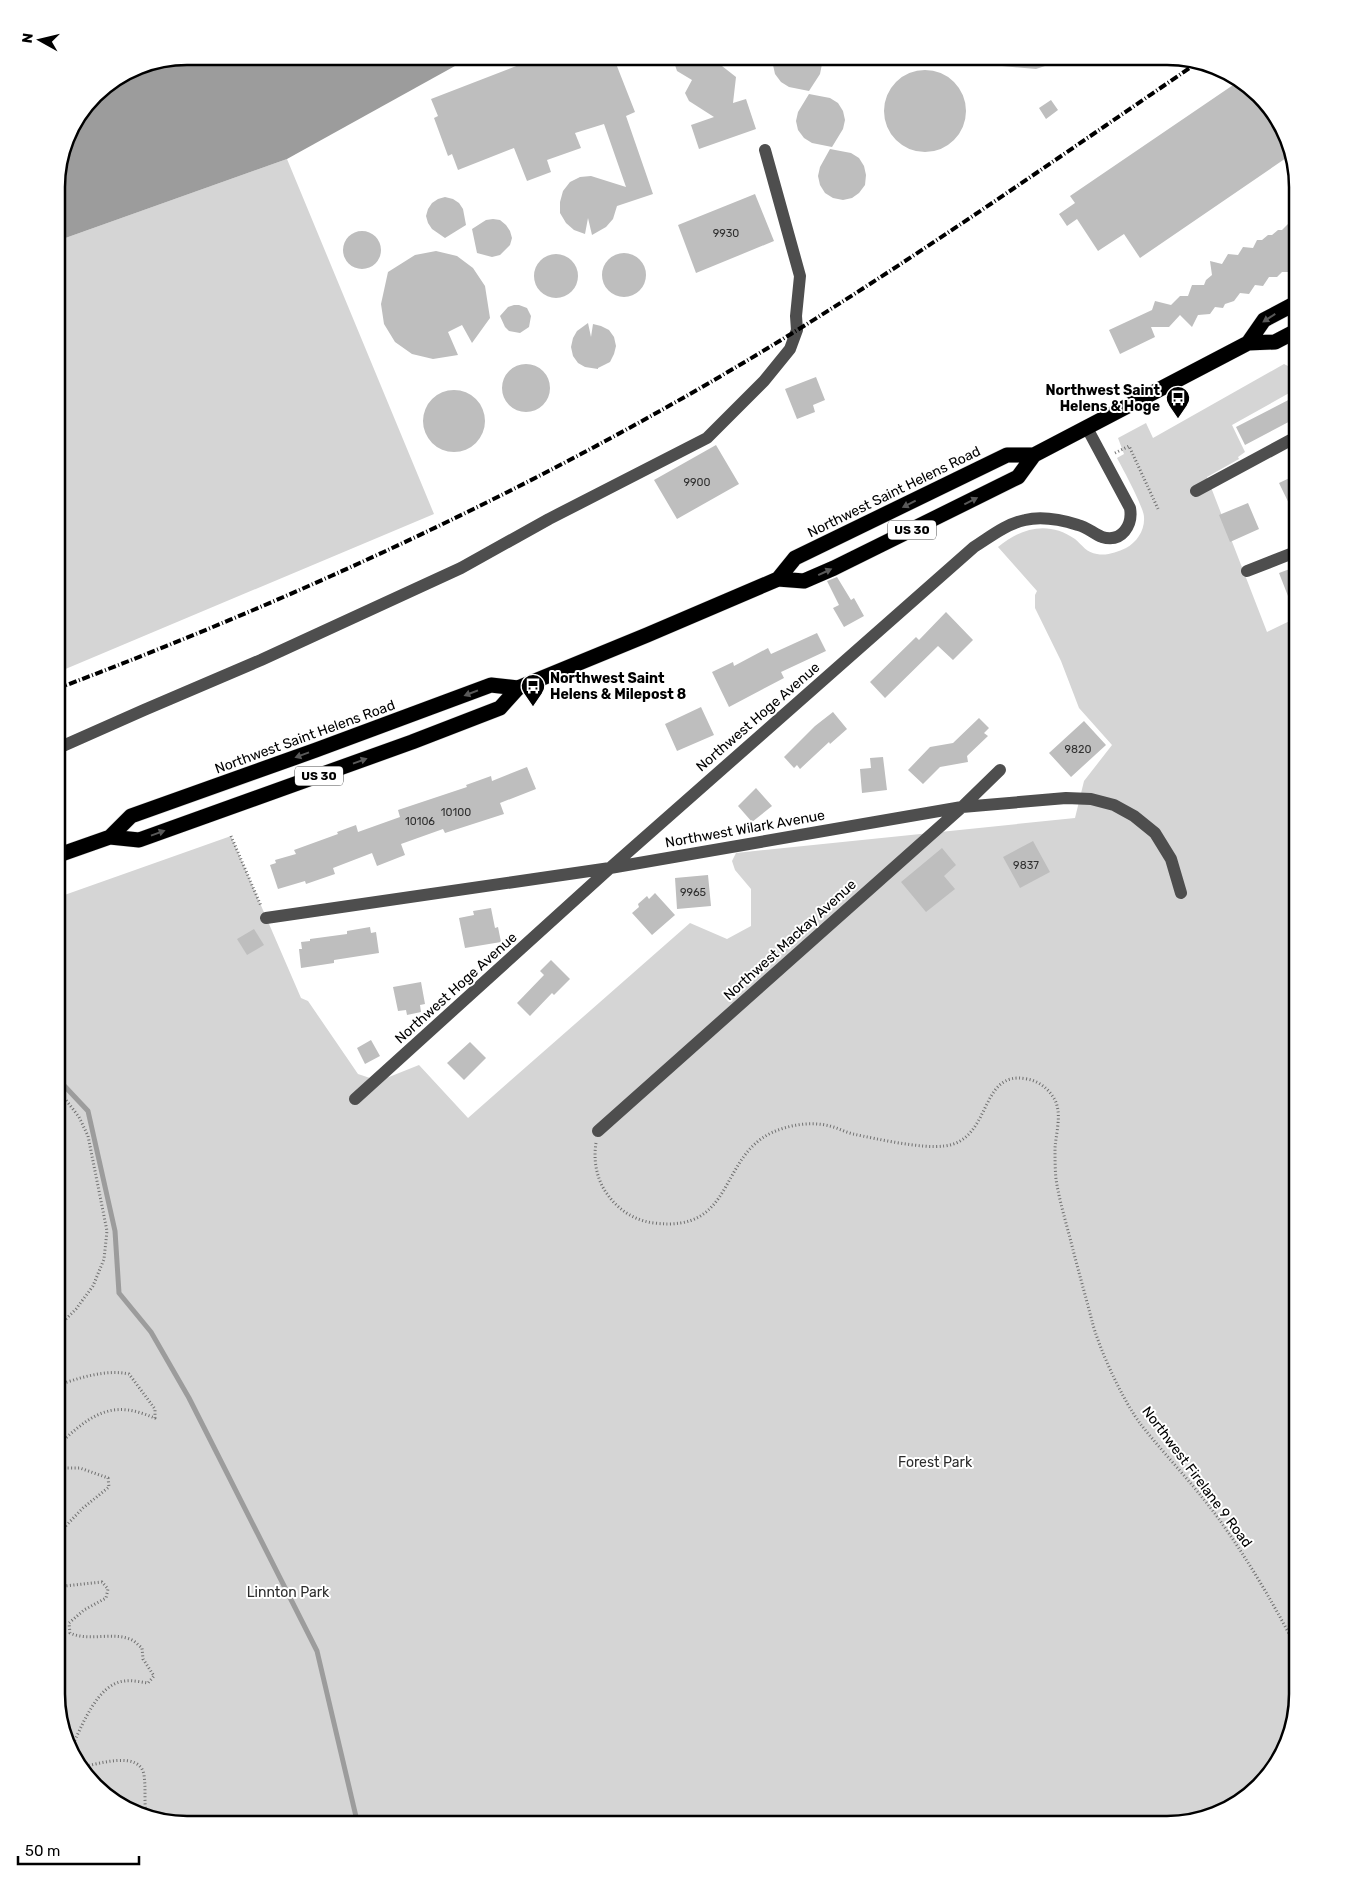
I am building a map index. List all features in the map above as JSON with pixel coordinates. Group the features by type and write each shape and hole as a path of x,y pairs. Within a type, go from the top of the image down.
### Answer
{"highway":[{"name":"Northwest Saint Helens Road","path":"1248,343 1264,320 1289,307"},
{"name":"Northwest Saint Helens Road","path":"778,579 804,582 1018,477 1034,455 1248,343 1275,342 1289,335"},
{"name":"Northwest Saint Helens Road","path":"65,853 110,837 139,840 500,708 518,688 647,636 778,579 795,558 1006,455 1034,455"},
{"name":"Northwest Saint Helens Road","path":"110,837 131,816 491,685 518,688"}],"street":[{"path":"65,745 261,660 461,568 549,519 707,438 764,381 790,349 797,330 796,316 800,276 765,150"},
{"name":"Northwest Hoge Avenue","path":"355,1099 610,868 974,547 1006,527 1025,520 1047,518 1080,525 1101,537 1109,538 1121,535 1129,526 1130,508 1087,428"},
{"path":"1196,491 1289,441"},
{"path":"1247,571 1289,555"},
{"name":"Northwest Mackay Avenue","path":"598,1131 962,807 1000,770"},
{"name":"Northwest Wilark Avenue","path":"266,918 610,868 962,807 1066,798 1091,799 1114,805 1134,816 1155,833 1171,859 1181,894"}],"path":[{"path":"1103,458 1129,446 1159,511"},
{"path":"230,836 266,918"},
{"name":"Northwest Firelane 9 Road","path":"598,1131 594,1153 597,1176 608,1196 624,1212 645,1222 679,1223 705,1213 720,1199 745,1154 771,1133 793,1125 817,1124 850,1133 933,1148 950,1146 965,1138 976,1126 981,1119 988,1097 998,1086 1008,1080 1020,1078 1039,1082 1055,1100 1058,1111 1055,1148 1056,1178 1063,1214 1094,1328 1104,1353 1140,1423 1191,1483 1238,1548 1260,1581 1289,1634"},
{"path":"65,1099 79,1117 88,1136 107,1231 104,1259 93,1286 65,1320"},
{"path":"65,1383 115,1371 129,1374 156,1409 155,1418 128,1410 104,1411 85,1421 65,1438"},
{"path":"65,1468 80,1468 108,1478 109,1487 83,1508 65,1527"},
{"path":"65,1586 102,1582 108,1589 106,1598 84,1610 69,1623 70,1632 79,1637 120,1637 132,1640 142,1648 143,1659 154,1676 148,1683 126,1680 106,1688 98,1696 75,1741"},
{"path":"89,1766 125,1760 133,1761 141,1767 144,1774 146,1809"}],"green space":[{"path":"287,159 434,514 65,669 65,238"},
{"path":"1284,364 1289,366 1289,393 1232,425 1245,452 1238,457 1239,459 1207,477 1267,632 1289,621 1289,1694 1288,1710 1280,1740 1264,1768 1241,1791 1228,1800 1198,1812 1167,1816 179,1816 148,1810 126,1800 113,1791 90,1768 81,1755 69,1725 65,1694 65,895 231,836 301,998 308,1001 358,1074 379,1081 419,1065 468,1118 690,923 727,939 751,926 751,889 735,870 732,861 736,853 1075,818 1084,781 1112,745 1079,708 1061,661 1035,608 1035,595 1037,591 998,547 1025,531 1045,528 1065,533 1093,553 1112,553 1130,545 1142,531 1144,517 1137,497 1117,458 1124,454 1118,438 1146,423 1153,438"}],"shaded area":[{"path":"179,65 457,65 287,159 65,238 65,179 67,164 71,148 81,126 107,95 141,74 164,67"}],"building":[{"path":"519,65 617,65 635,112 626,116 653,194 617,206 613,219 606,227 592,235 588,218 585,234 574,230 566,223 560,213 563,191 570,182 580,177 591,176 626,187 604,124 575,133 581,148 547,160 551,172 527,181 514,148 458,170 452,154 448,156 434,118 438,116 431,99"},
{"path":"675,65 722,65 736,77 733,103 746,99 756,129 699,149 691,125 714,117 689,101 685,93 692,80 677,71"},
{"path":"773,65 822,65 820,74 809,91 789,87 781,82 775,74"},
{"path":"1002,65 1048,65 1036,69"},
{"path":"925,70 941,73 954,82 963,95 966,111 963,127 954,140 941,149 925,152 909,149 896,140 887,127 884,111 887,95 896,82 909,73"},
{"path":"1233,85 1247,95 1264,113 1273,126 1285,158 1140,258 1124,234 1098,251 1077,219 1067,226 1059,214 1075,203 1070,196"},
{"path":"809,94 830,98 838,103 843,111 845,120 843,129 832,147 812,143 804,138 798,130 796,121 798,112"},
{"path":"1051,100 1058,110 1046,119 1039,108"},
{"path":"830,149 851,153 859,158 864,166 866,175 865,185 852,198 843,200 833,198 825,193 820,185 818,176 820,167"},
{"path":"755,194 774,241 696,273 678,225"},
{"path":"445,197 459,203 463,209 466,225 445,238 432,229 426,216 432,203"},
{"path":"486,220 500,220 506,225 512,238 510,245 500,255 492,257 477,253 472,229"},
{"path":"1289,223 1289,272 1282,272 1277,277 1269,277 1263,286 1255,285 1249,294 1240,293 1234,301 1225,304 1223,308 1215,307 1210,314 1198,315 1192,327 1180,315 1169,327 1151,327 1155,337 1120,354 1109,330 1152,310 1155,301 1171,305 1180,296 1188,296 1192,285 1204,285 1206,280 1212,275 1210,261 1222,264 1228,254 1238,255 1243,247 1253,248 1257,240 1262,240 1278,230 1282,230"},
{"path":"362,231 375,237 381,250 375,263 362,269 349,263 343,250 349,237"},
{"path":"436,251 457,256 473,268 485,286 490,318 472,343 462,325 448,332 458,355 433,359 412,354 395,342 384,324 381,304 388,272 415,255"},
{"path":"620,253 628,253 640,259 646,275 640,291 628,297 620,297 608,291 602,279 602,271 608,259"},
{"path":"552,254 560,254 572,260 578,276 572,292 560,298 552,298 540,292 534,280 534,272 540,260"},
{"path":"514,305 527,308 531,316 529,327 520,333 509,331 500,316 508,307"},
{"path":"588,323 591,337 593,324 601,326 609,330 614,337 616,346 610,362 598,369 585,367 578,363 573,356 571,347 577,331"},
{"path":"526,364 535,366 543,371 548,379 550,388 548,397 543,405 535,410 526,412 517,410 509,405 504,397 502,388 504,379 509,371 517,366"},
{"path":"816,377 825,400 813,405 815,412 797,419 785,389"},
{"path":"454,390 471,395 476,399 480,404 485,421 480,438 476,443 471,447 454,452 437,447 432,443 428,438 423,421 428,404 432,399 437,395"},
{"path":"1289,400 1289,422 1245,445 1236,427"},
{"path":"716,445 739,484 677,519 654,480"},
{"path":"1289,478 1289,504 1279,483"},
{"path":"1248,503 1259,529 1230,542 1219,515"},
{"path":"1289,569 1289,599 1279,573"},
{"path":"837,577 851,600 854,598 864,616 844,627 833,608 839,605 827,581"},
{"path":"946,612 973,640 953,660 938,646 885,698 870,682 916,637 919,640"},
{"path":"817,633 826,651 781,672 784,678 729,707 712,672 733,662 734,666 768,648 771,654"},
{"path":"701,707 714,735 677,751 665,724"},
{"path":"833,712 847,729 830,744 829,742 800,769 797,765 794,768 784,757 815,726"},
{"path":"979,718 989,728 984,733 988,736 967,756 968,762 940,767 923,784 908,770 930,747 953,743"},
{"path":"1084,721 1106,745 1071,777 1049,753"},
{"path":"883,757 887,790 862,793 860,769 871,768 870,758"},
{"path":"527,767 536,789 500,803 504,814 445,833 443,829 401,844 405,855 377,866 372,853 333,868 335,874 306,884 305,881 278,889 270,865 276,863 275,860 296,854 294,850 338,834 337,832 356,825 358,832 400,817 398,810 467,787 466,785 491,776 492,781"},
{"path":"756,788 772,806 752,822 738,806"},
{"path":"1033,841 1050,872 1020,888 1003,857"},
{"path":"942,848 956,865 944,876 955,889 926,912 901,882"},
{"path":"708,875 711,906 677,909 675,878"},
{"path":"655,893 675,915 652,935 632,913 647,896 649,899"},
{"path":"491,908 495,928 498,927 501,942 465,948 459,918 474,915 473,911"},
{"path":"370,927 371,933 376,932 379,953 334,960 334,963 301,968 299,949 302,949 301,942 347,934 347,931"},
{"path":"254,929 264,945 247,955 237,939"},
{"path":"551,960 570,979 554,995 552,993 530,1016 517,1003 544,975 540,971"},
{"path":"421,982 425,1004 420,1005 421,1012 407,1015 406,1010 398,1011 393,987"},
{"path":"371,1040 380,1056 365,1064 357,1048"},
{"path":"470,1042 486,1058 464,1080 447,1063"}],"waterway":[{"path":"65,1087 88,1111 115,1231 119,1293 151,1332 189,1398 317,1651 356,1816"}],"railway":[{"path":"65,686 152,652 343,571 529,481 620,433 799,329 900,265 1191,67"}],"place":[{"name":"Northwest Saint Helens & Hoge","path":"1178,419"},
{"name":"Northwest Saint Helens & Milepost 8","path":"533,707"}],"park label":[{"name":"Forest Park","path":"935,1462"},
{"name":"Linnton Park","path":"288,1592"}]}
